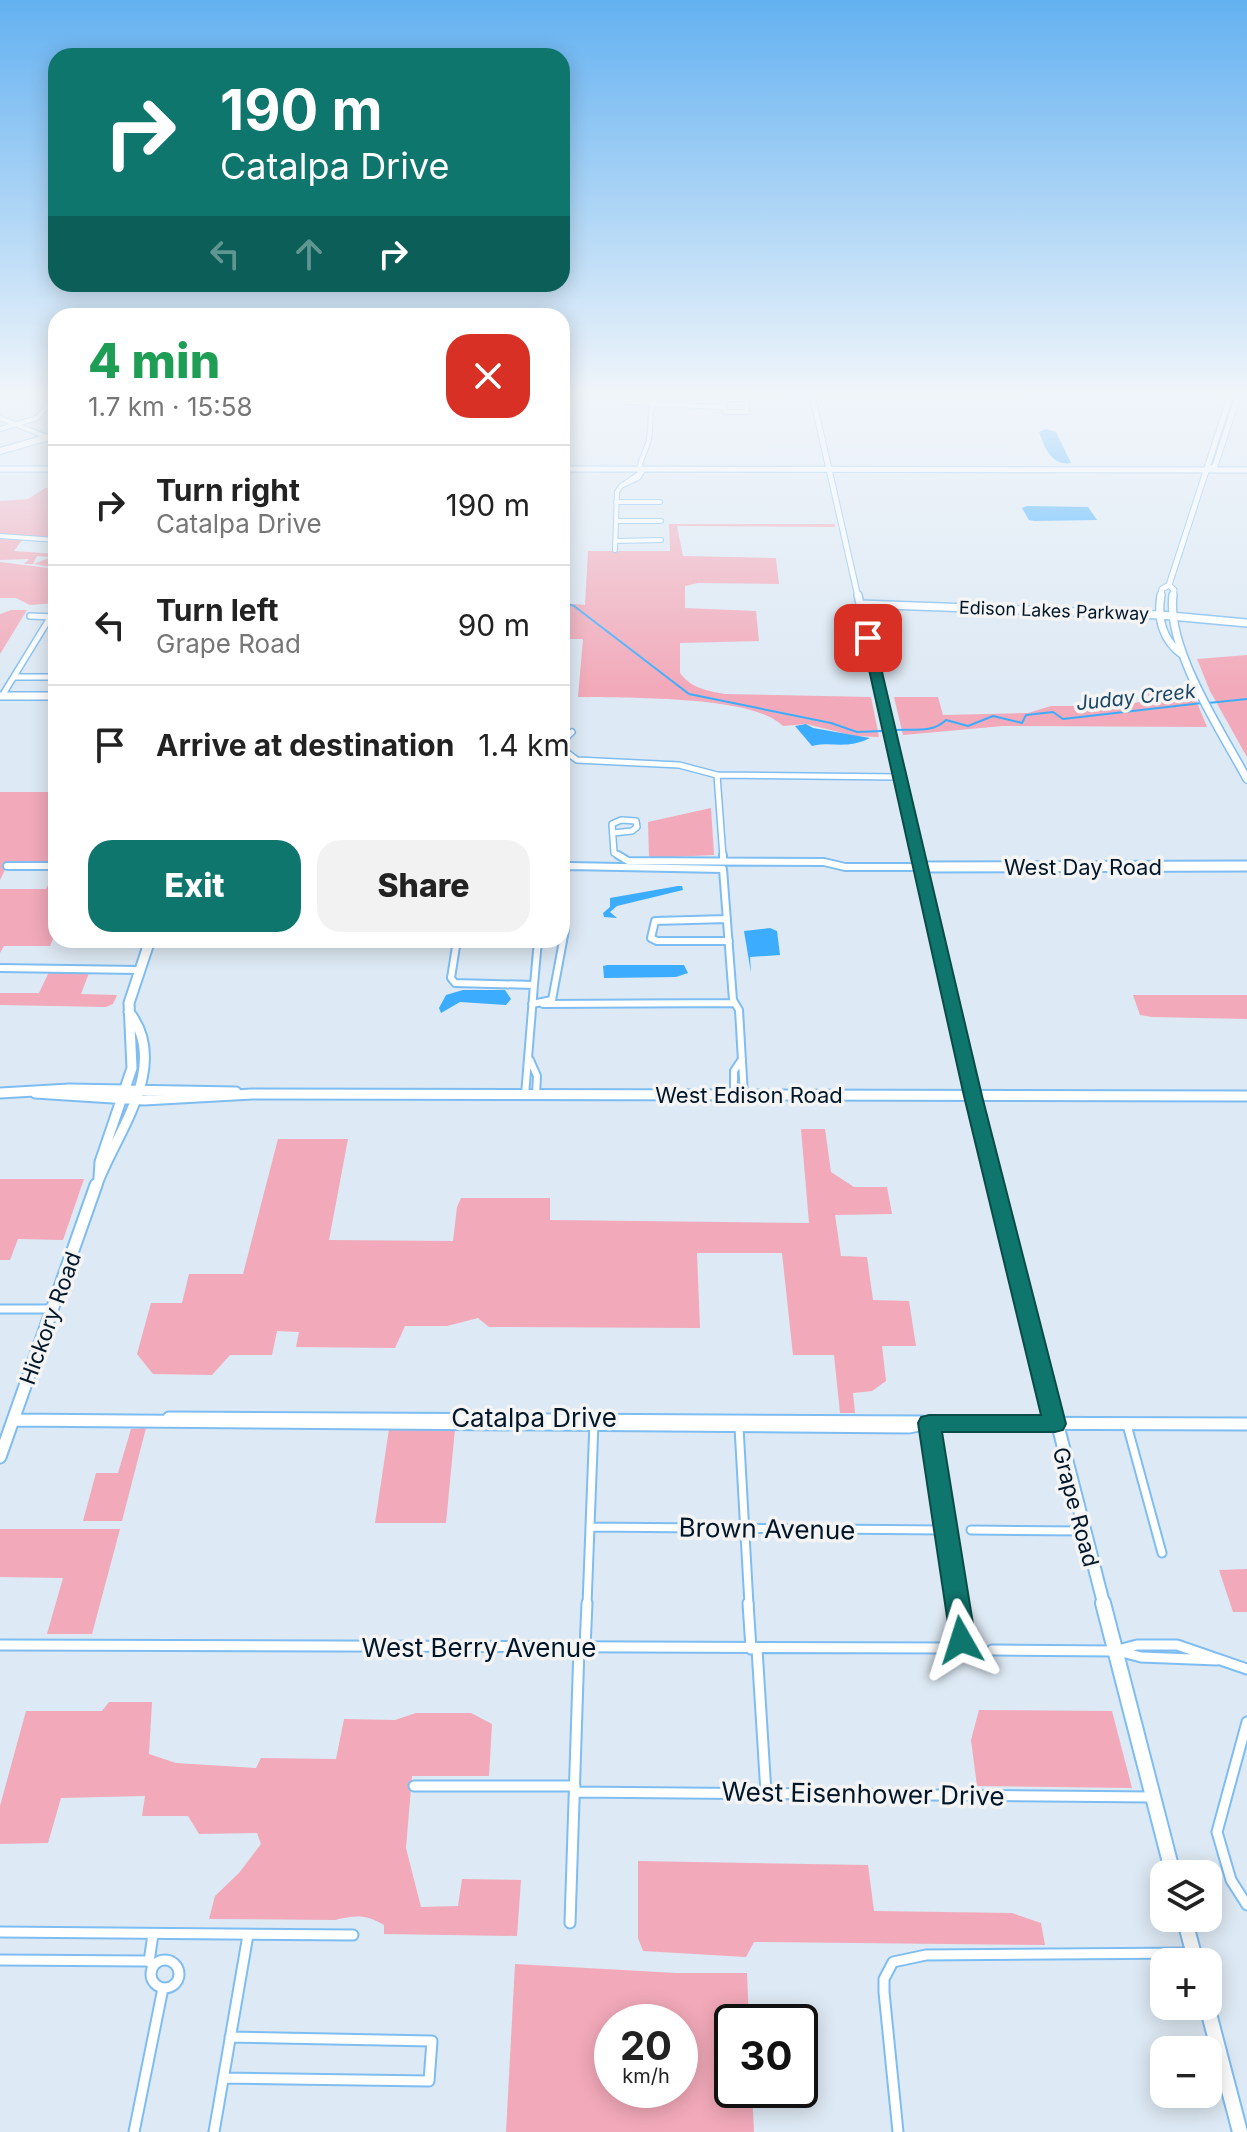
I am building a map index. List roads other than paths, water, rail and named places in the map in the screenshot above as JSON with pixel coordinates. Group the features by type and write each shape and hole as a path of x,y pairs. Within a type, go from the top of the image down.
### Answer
{"main road":[{"name":"Grape Road","path":"835,489 973,1096 1169,1860"},
{"path":"1201,489 1169,585 1162,589 1160,595 1160,618 1175,651 1183,655 1247,779"},
{"path":"1169,585 1174,590 1172,618 1186,651 1183,655"},
{"name":"Edison Lakes Parkway","path":"861,606 1172,618 1247,626"},
{"path":"1,696 48,696"},
{"name":"West Day Road","path":"920,867 1247,866"},
{"name":"Hickory Road","path":"0,1457 99,1178 100,1162 134,1053 127,1021 131,989 147,948"},
{"name":"Hickory Road","path":"99,1178 111,1162 135,1094 145,1052 136,1020 129,1012"},
{"name":"West Edison Road","path":"0,1093 65,1097 123,1094 1247,1096"},
{"name":"Catalpa Drive","path":"13,1420 138,1420 197,1424 738,1422 909,1427 929,1423 1247,1424"},
{"path":"1211,2020 1240,2132"}],"street":[{"path":"615,550 616,502 619,489"},
{"path":"616,502 660,502"},
{"path":"616,521 661,521"},
{"path":"0,536 48,539"},
{"path":"616,541 661,540"},
{"path":"30,616 48,616"},
{"path":"1,696 48,625"},
{"path":"14,677 48,677"},
{"path":"570,755 577,760 679,765 717,775 899,777"},
{"path":"717,775 723,861"},
{"path":"613,833 632,831 637,827 636,821 615,822 613,833 614,853 620,859 920,867"},
{"path":"7,866 48,866"},
{"path":"570,869 720,867 724,870 734,1003 739,1010 742,1059 739,1095"},
{"path":"727,919 655,921 651,938 657,941 729,941"},
{"path":"456,948 451,978 455,983 534,985"},
{"path":"530,1095 529,1058 537,948"},
{"path":"543,1004 552,1000 561,970 562,948"},
{"path":"0,968 138,970"},
{"path":"532,1004 734,1003"},
{"path":"0,1309 53,1309"},
{"path":"570,1923 594,1422"},
{"path":"738,1422 766,1793"},
{"path":"929,1423 944,1530"},
{"path":"1127,1425 1162,1553"},
{"name":"Brown Avenue","path":"590,1527 944,1530"},
{"name":"West Berry Avenue","path":"0,1645 933,1649 957,1646 962,1630 944,1530"},
{"path":"971,1530 1083,1531"},
{"path":"992,1650 1114,1651 1141,1657 1180,1657 1232,1663 1247,1669"},
{"path":"1247,1722 1217,1832 1235,1891 1247,1905"},
{"name":"West Eisenhower Drive","path":"414,1786 1152,1797"},
{"path":"1235,1891 1247,1891"},
{"path":"0,1932 353,1935"},
{"path":"0,1960 151,1963 169,1960 179,1967 176,1981 163,1988 155,1985 151,1978 151,1963 153,1934"},
{"path":"214,2132 248,1935"},
{"path":"898,2132 884,1992 884,1979 893,1962 926,1955 1150,1957"},
{"path":"134,2132 163,1988"},
{"path":"223,2078 429,2081 432,2041 230,2037"}],"water":[{"path":"1088,507 1097,520 1029,520 1022,508"},
{"path":"806,724 813,728 870,738 853,744 812,746 795,726"},
{"path":"682,886 683,890 617,906 610,912 617,918 604,917 603,913 610,907 610,898"},
{"path":"770,928 777,931 780,955 750,957 751,973 744,931"},
{"path":"684,965 688,973 676,977 604,978 603,966"},
{"path":"463,990 505,990 511,999 506,1005 460,1002 441,1013 439,1008 446,995"}],"waterway":[{"name":"Juday Creek","path":"570,605 689,694 831,723 857,732 882,731"},
{"name":"Juday Creek","path":"1208,703 1247,699"},
{"name":"Juday Creek","path":"896,730 929,729 946,720 968,726 993,716 1022,723 1026,715 1053,712 1063,719 1202,703"}]}
